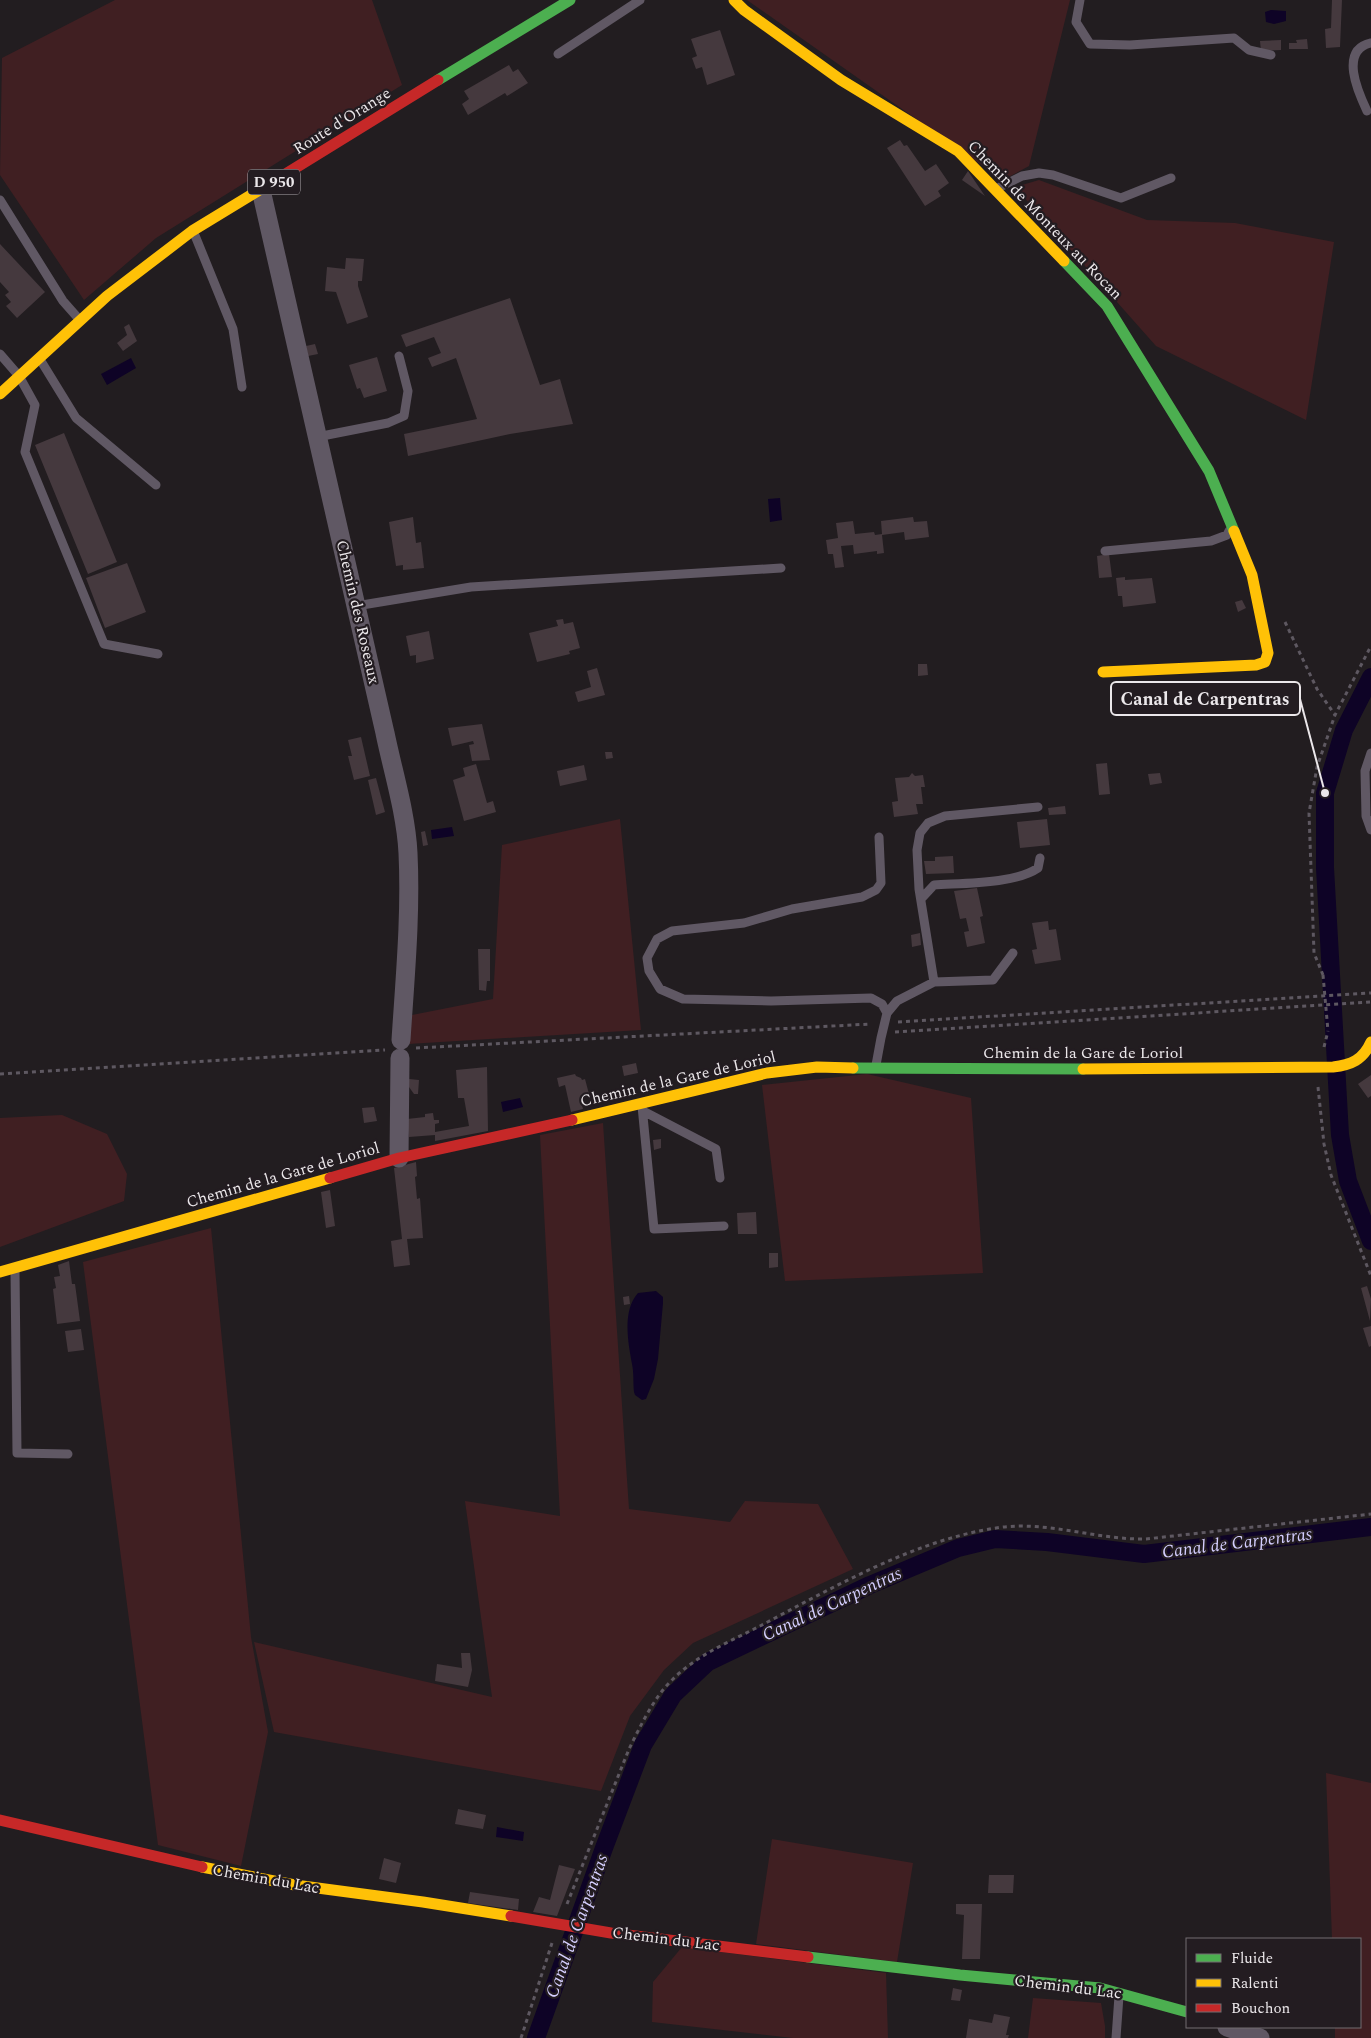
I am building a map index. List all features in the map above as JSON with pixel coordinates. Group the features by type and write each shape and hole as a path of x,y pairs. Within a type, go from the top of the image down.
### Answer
{"street":[{"name":"Route d'Orange","path":"0,394 107,296 192,231 570,0"},
{"name":"Chemin de Monteux au Rocan","path":"734,0 744,10 841,80 958,150 1107,306 1209,471 1252,575 1268,653 1265,662 1256,665 1103,672"},
{"name":"Chemin des Roseaux","path":"260,190 385,733 404,824 408,852 408,925 399,1049 399,1158"},
{"name":"Chemin de la Gare de Loriol","path":"0,1272 399,1158 643,1107 767,1073 817,1067 876,1069 1321,1068 1354,1064 1370,1048"},
{"name":"Chemin du Lac","path":"0,1820 179,1863 295,1885 562,1925 828,1960 1100,1988 1186,2012"},
{"path":"1230,2028 1260,2038"}],"lane":[{"path":"558,54 640,0"},
{"path":"1080,0 1076,22 1090,44 1130,46 1234,38 1248,50 1272,56"},
{"path":"1367,112 1356,90 1353,64 1357,51 1363,45 1371,43"},
{"path":"995,189 1022,176 1039,173 1053,175 1121,198 1171,178"},
{"path":"0,200 63,301 80,320"},
{"path":"192,231 233,329 242,387"},
{"path":"0,354 19,376 35,405 25,452 104,644 158,654"},
{"path":"317,438 388,423 404,416 408,391 399,356"},
{"path":"39,358 76,418 156,485"},
{"path":"1105,551 1210,541 1227,536 1232,526"},
{"path":"356,606 471,587 781,568"},
{"path":"1371,753 1365,771 1366,816 1371,830"},
{"path":"934,982 921,899 917,850 920,833 928,823 944,816 1038,807"},
{"path":"879,837 880,883 876,890 862,897 792,908 744,922 672,931 657,939 647,958 649,971 660,988 683,999 772,1001 871,998 882,1004 887,1013"},
{"path":"921,899 934,885 1010,879 1029,875 1038,868 1040,858"},
{"path":"876,1069 887,1013 896,1001 934,982 993,980 1013,953"},
{"path":"643,1107 716,1149 720,1178"},
{"path":"643,1107 654,1229 724,1226"},
{"path":"15,1268 17,1453 68,1454"},
{"path":"1116,2038 1119,1992"}],"path":[{"path":"1283,618 1317,689 1335,715"},
{"path":"1328,1031 1323,975 1314,953 1309,813 1317,767 1335,715 1371,646"},
{"path":"0,1074 1371,993"},
{"path":"882,1033 1371,1002"},
{"path":"1321,1068 1324,1144 1331,1174 1371,1276"},
{"path":"521,2038 629,1749 640,1726 672,1679 709,1653 843,1582 912,1552 957,1536 998,1527 1033,1526 1121,1539 1146,1539 1371,1514"}],"shaded area":[{"path":"115,0 372,0 402,85 156,238 84,300 0,175 2,58"},
{"path":"747,0 1070,0 1029,166 1003,180"},
{"path":"1271,10 1286,11 1286,21 1274,24 1266,22 1265,12"},
{"path":"1039,180 1147,220 1235,223 1334,242 1306,420 1156,346 1015,187"},
{"path":"131,358 136,368 107,385 101,374"},
{"path":"780,498 782,520 770,522 768,499"},
{"path":"620,819 641,1030 408,1044 412,1015 493,999 502,845"},
{"path":"452,827 454,836 432,839 431,830"},
{"path":"867,1074 971,1098 983,1273 785,1281 762,1085"},
{"path":"520,1098 523,1107 503,1112 501,1102"},
{"path":"62,1115 107,1134 127,1174 124,1201 0,1247 0,1118"},
{"path":"603,1123 629,1509 730,1522 745,1501 818,1504 853,1569 693,1643 664,1670 630,1716 601,1791 274,1732 254,1642 492,1697 465,1501 560,1516 540,1135"},
{"path":"211,1228 251,1637 268,1732 241,1866 158,1845 83,1262"},
{"path":"656,1291 663,1297 658,1359 654,1379 646,1399 642,1400 634,1392 628,1337 628,1318 633,1300 638,1293"},
{"path":"1326,1773 1371,1783 1371,2038 1335,2038 1335,2028 1361,2028 1361,1938 1332,1938"},
{"path":"497,1827 524,1832 523,1841 496,1837"},
{"path":"772,1839 913,1863 897,1962 756,1944"},
{"path":"682,1947 886,1973 888,2038 793,2038 652,2022 653,1982"},
{"path":"1033,1998 1101,2003 1105,2038 1028,2038"}],"building":[{"path":"1332,0 1342,0 1340,47 1326,48 1325,29 1331,28"},
{"path":"720,30 735,75 707,85 702,67 696,69 692,58 697,56 691,39"},
{"path":"1307,39 1308,49 1289,49 1289,43 1297,43 1296,40"},
{"path":"1281,40 1281,50 1261,51 1260,41"},
{"path":"509,65 513,72 518,69 528,83 507,96 505,93 468,115 462,104 469,99 464,91"},
{"path":"900,140 904,146 907,145 925,171 936,164 949,183 938,191 941,196 925,206 887,148"},
{"path":"968,171 985,196 962,180"},
{"path":"0,244 45,292 17,318 6,306 11,302 5,295 9,292 0,282"},
{"path":"346,258 364,259 362,281 358,281 358,286 368,317 347,324 336,292 325,291 327,267 345,269"},
{"path":"510,298 540,385 560,379 573,424 510,434 408,456 404,434 477,419 456,358 432,367 428,358 441,353 434,337 406,347 401,335"},
{"path":"129,324 137,341 123,351 117,343 127,335 124,327"},
{"path":"315,344 318,354 308,356 306,346"},
{"path":"377,357 387,391 364,398 360,388 357,389 349,365"},
{"path":"64,433 117,562 88,574 35,445"},
{"path":"413,517 416,543 421,542 424,568 403,570 403,565 396,566 389,522"},
{"path":"913,517 914,522 927,521 929,537 905,540 904,532 882,535 884,553 877,554 877,551 854,554 853,545 841,546 844,567 835,568 833,554 828,554 826,540 838,538 836,523 853,521 855,534 874,532 875,535 882,534 881,521"},
{"path":"1109,554 1112,577 1099,578 1097,556"},
{"path":"127,563 146,612 105,628 86,578"},
{"path":"1125,577 1125,580 1152,578 1156,603 1123,607 1122,596 1118,596 1116,578"},
{"path":"1242,600 1246,608 1238,612 1235,602"},
{"path":"563,619 564,624 573,622 580,648 569,651 570,654 537,662 529,633 558,626 556,620"},
{"path":"429,631 434,659 416,663 416,655 410,656 406,636"},
{"path":"918,664 927,664 928,675 918,676"},
{"path":"597,668 605,695 578,702 575,692 591,687 587,671"},
{"path":"482,724 490,760 472,761 469,745 474,744 473,741 452,746 448,728"},
{"path":"361,737 370,776 354,780 348,756 352,756 348,740"},
{"path":"605,752 612,752 613,758 606,759"},
{"path":"1107,763 1110,794 1099,795 1096,764"},
{"path":"476,764 487,803 493,801 496,812 464,821 453,780 465,776 463,768"},
{"path":"584,765 587,780 560,786 557,771"},
{"path":"912,773 915,776 923,775 925,787 921,787 923,804 916,804 918,814 894,817 892,802 898,801 895,778 909,777"},
{"path":"1160,773 1162,783 1150,785 1148,774"},
{"path":"376,778 385,812 376,815 368,780"},
{"path":"1065,806 1066,814 1049,815 1048,808"},
{"path":"1047,819 1050,845 1020,848 1017,822"},
{"path":"425,831 428,845 423,846 421,832"},
{"path":"953,856 954,873 926,874 924,861 935,861 935,857"},
{"path":"977,888 983,916 980,917 985,943 967,947 964,932 969,931 966,918 960,919 954,891"},
{"path":"1048,921 1049,930 1056,929 1061,960 1035,964 1032,950 1037,949 1032,923"},
{"path":"920,933 921,945 912,947 911,935"},
{"path":"478,949 490,949 490,981 487,981 486,991 479,990"},
{"path":"636,1063 638,1073 624,1076 622,1066"},
{"path":"487,1067 488,1131 435,1141 435,1135 409,1137 407,1119 425,1117 425,1114 433,1113 434,1120 439,1120 439,1123 435,1124 435,1132 469,1126 464,1098 458,1098 456,1070"},
{"path":"575,1074 582,1080 585,1079 589,1094 580,1096 583,1109 571,1112 565,1085 559,1087 557,1078"},
{"path":"1371,1075 1371,1096 1368,1098 1358,1084"},
{"path":"409,1079 419,1080 418,1094 414,1094 409,1087"},
{"path":"374,1107 377,1121 364,1123 362,1108"},
{"path":"661,1139 661,1148 654,1150 653,1140"},
{"path":"416,1162 417,1199 420,1198 423,1238 407,1239 410,1265 394,1267 391,1241 402,1239 394,1168"},
{"path":"330,1190 335,1226 326,1228 321,1192"},
{"path":"756,1212 757,1234 738,1234 737,1213"},
{"path":"769,1253 778,1253 778,1267 769,1268"},
{"path":"69,1261 72,1284 75,1284 80,1321 57,1324 53,1289 56,1288 54,1277 60,1276 58,1265"},
{"path":"1367,1286 1371,1299 1370,1321 1361,1288"},
{"path":"629,1296 630,1304 624,1305 623,1297"},
{"path":"1371,1326 1371,1346 1369,1347 1363,1328"},
{"path":"81,1329 84,1350 68,1352 65,1331"},
{"path":"461,1653 470,1653 472,1670 468,1687 435,1681 437,1664 462,1668"},
{"path":"458,1809 486,1815 483,1829 455,1824"},
{"path":"384,1858 401,1863 396,1883 379,1879"},
{"path":"559,1865 575,1869 557,1916 533,1912 539,1897 550,1900"},
{"path":"989,1875 1014,1875 1013,1893 988,1893"},
{"path":"470,1892 519,1899 518,1910 468,1903"},
{"path":"956,1904 982,1904 980,1959 962,1959 964,1915 956,1914"},
{"path":"953,1988 962,1990 960,2001 951,2000"},
{"path":"994,2014 1010,2017 1006,2035 1009,2035 1008,2038 966,2038 969,2019 992,2023"}],"waterway":[{"name":"Canal de Carpentras","path":"1371,677 1344,730 1325,793 1325,868 1340,1135 1348,1181 1371,1241"},
{"name":"Canal de Carpentras","path":"536,2038 643,1745 673,1695 708,1662 870,1585 958,1548 995,1539 1047,1542 1144,1554 1371,1527"}],"traffic: fast":[{"path":"438,80 570,0"},
{"path":"1064,261 1107,306 1209,471 1234,531"},
{"path":"853,1068 1083,1069"},
{"path":"808,1957 960,1975 1100,1988 1186,2012"}],"traffic: slow":[{"path":"734,0 744,10 841,80 958,151 1064,261"},
{"path":"0,394 107,296 192,231 284,175"},
{"path":"1103,672 1256,665 1265,662 1268,653 1252,575 1234,531"},
{"path":"1083,1069 1333,1067 1345,1065 1356,1060 1364,1053 1371,1042"},
{"path":"572,1120 767,1073 817,1067 853,1068"},
{"path":"0,1272 330,1178"},
{"path":"202,1867 295,1885 511,1916"}],"traffic: jam":[{"path":"284,175 438,80"},
{"path":"330,1178 399,1158 572,1120"},
{"path":"0,1820 202,1867"},
{"path":"511,1916 611,1933 808,1957"}],"place":[{"name":"Canal de Carpentras","path":"1325,793"}]}
